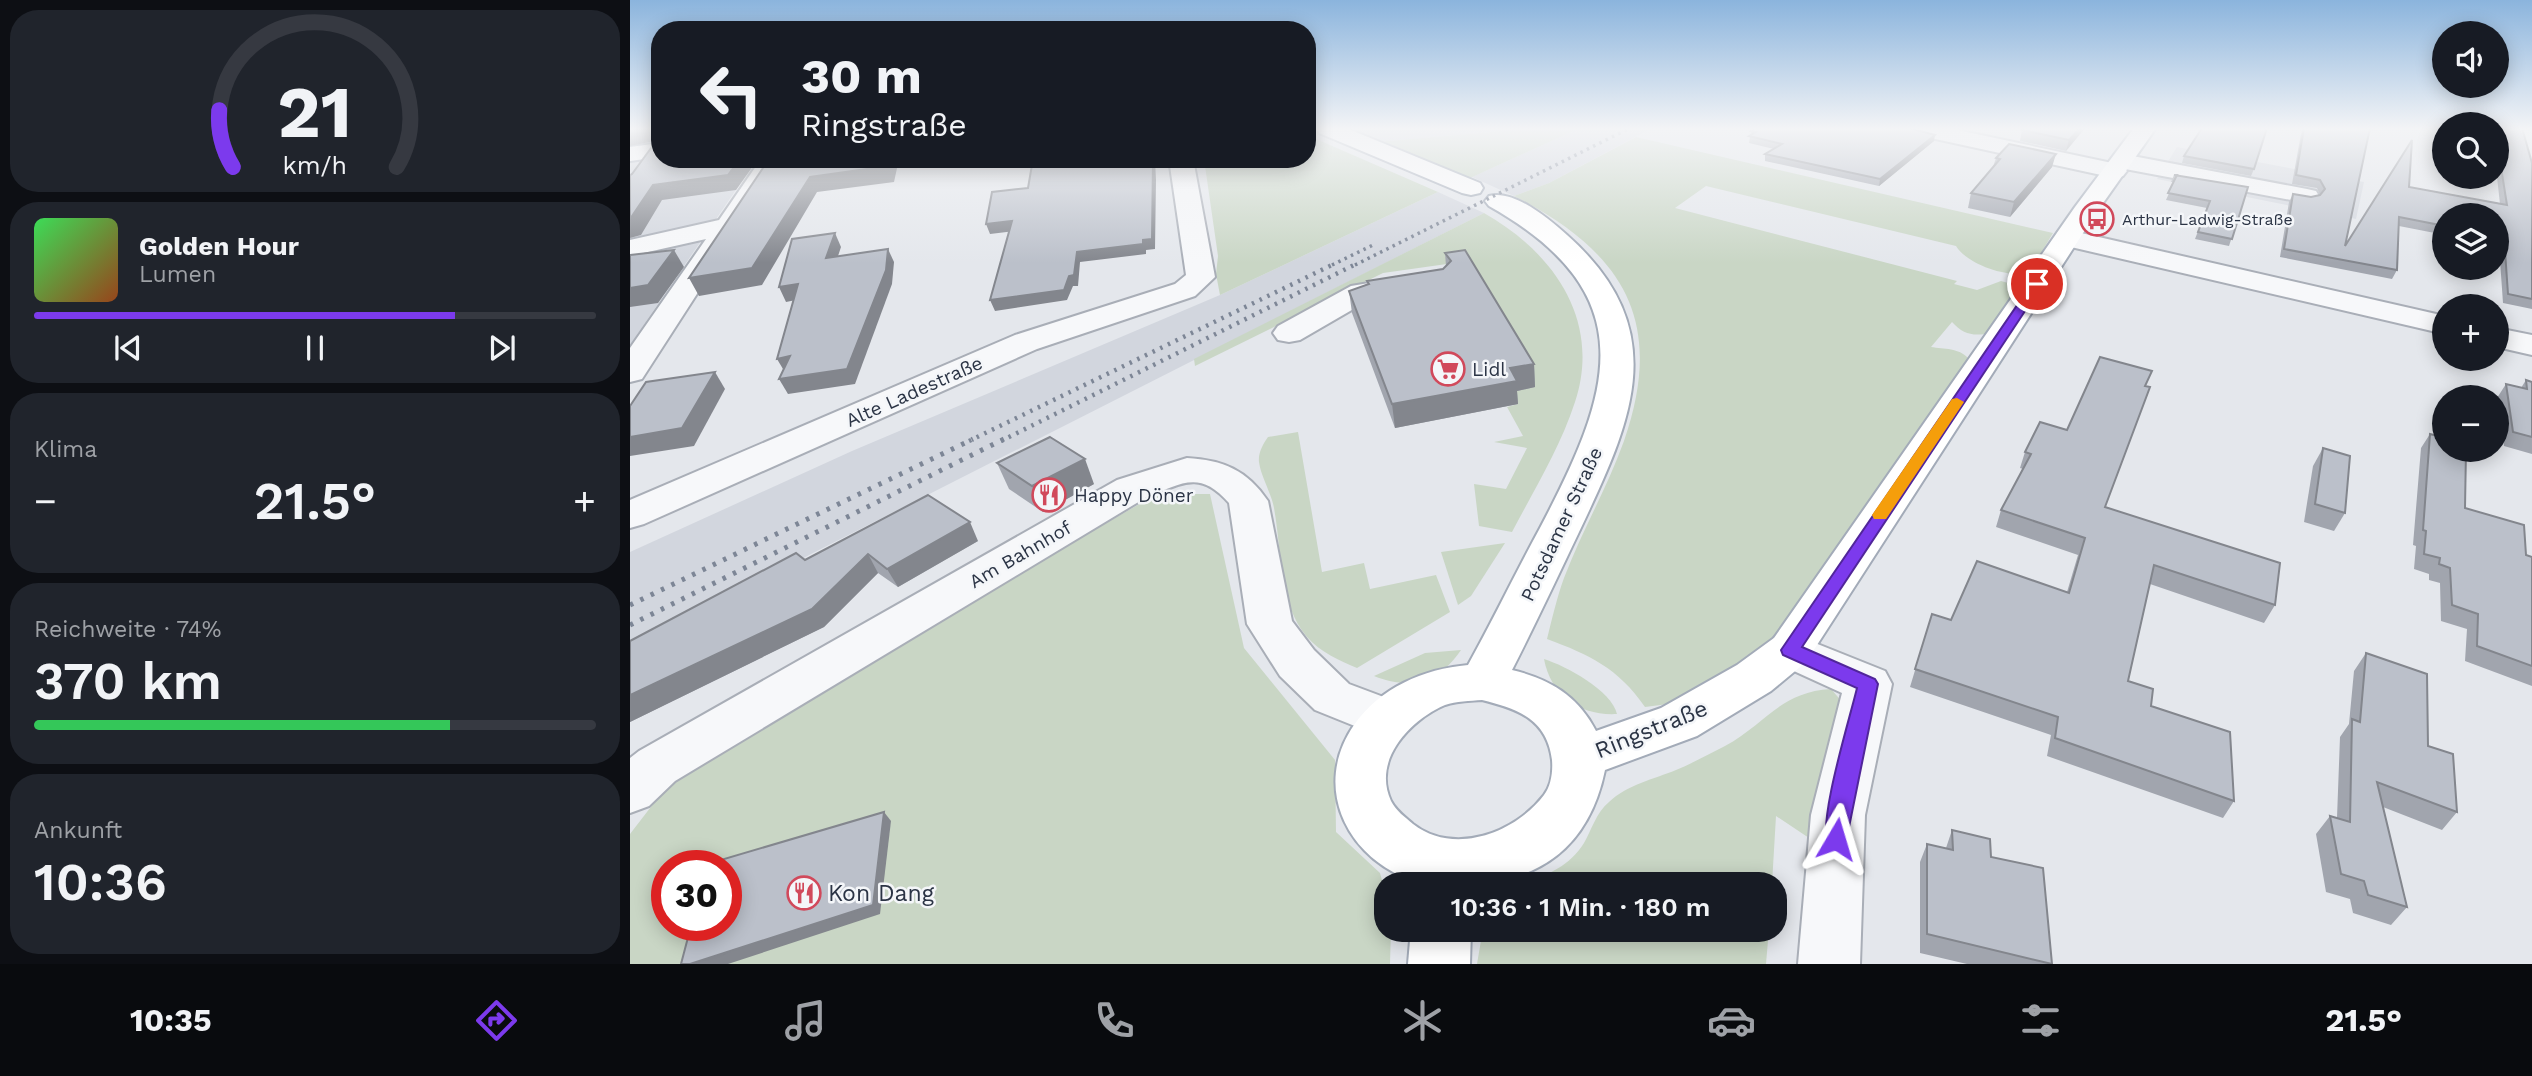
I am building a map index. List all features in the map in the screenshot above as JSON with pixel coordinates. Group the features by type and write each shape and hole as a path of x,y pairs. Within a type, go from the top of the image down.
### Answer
{"main road":[{"name":"Potsdamer Straße","path":"1433,173 1534,220 1585,265 1602,291 1613,321 1618,356 1616,388 1585,480 1482,682"},
{"name":"Ringstraße","path":"1580,758 1679,722 1746,683 1790,650 2113,173"},
{"path":"1445,872 1410,853 1379,831 1369,815 1362,799 1362,765 1371,741 1387,719 1400,708 1430,691 1482,682 1518,688 1548,703 1570,727 1580,758 1580,774 1570,805 1546,834 1530,845 1502,858 1471,864 1453,872"},
{"path":"1439,964 1440,942"}],"street":[{"path":"630,372 643,335 728,226 764,173"},
{"name":"Alte Ladestraße","path":"630,515 1026,342 1185,290 1201,277 1183,173"},
{"path":"2162,173 2308,196"},
{"path":"630,248 728,226"},
{"path":"2068,238 2432,322"},
{"path":"1289,332 1327,319 1361,292 1422,284"},
{"path":"2509,340 2532,345"},
{"name":"Am Bahnhof","path":"630,790 657,766 1131,489 1187,469 1211,471 1232,483 1248,501 1270,624 1297,663 1332,697 1387,719"},
{"path":"1790,650 1868,684 1838,815 1829,964"}],"shaded area":[{"path":"630,173 747,173 630,345"},
{"path":"1481,173 1568,173 1514,196 1472,177"},
{"path":"2161,173 2316,173 2364,182 2356,219 2157,179"},
{"path":"1438,192 1484,213 811,554 630,653 630,552 852,451 1220,295"}],"green space":[{"path":"1206,173 1394,173 1438,192 1220,295 1216,274 1218,256"},
{"path":"1453,173 1481,173 1468,179"},
{"path":"1568,173 1792,173 2053,233 2029,273 2010,274 1979,264 1956,246 1706,186 1675,208 1957,281 1954,284 1977,290 2001,281 2015,285 2011,291 2015,292 1985,334 1967,333 1952,322 1931,347 1956,351 1968,358 1845,546 1766,650 1676,703 1645,707 1624,682 1602,664 1547,639 1564,578 1624,441 1636,398 1640,360 1636,325 1626,294 1608,266 1583,241 1552,218 1514,196"},
{"path":"1484,213 1531,247 1550,268 1566,291 1576,316 1582,343 1582,372 1569,419 1512,532 1479,526 1474,484 1506,489 1527,448 1494,442 1523,436 1507,407 1518,404 1511,392 1534,387 1461,262 1383,273 1195,366 1194,359"},
{"path":"1298,432 1322,572 1364,563 1370,589 1436,575 1450,612 1357,668 1324,652 1307,637 1291,608 1286,592 1274,508 1259,459 1268,437"},
{"path":"1157,494 1210,494 1244,648 1335,760 1336,832 1379,872 1374,872 1374,942 1391,942 1390,964 630,964 630,834 684,764"},
{"path":"1505,543 1471,596 1458,605 1441,552"},
{"path":"1461,650 1443,670 1423,681 1400,683 1374,676 1425,653"},
{"path":"1544,659 1587,680 1606,696 1617,714 1591,711 1569,701 1553,683"},
{"path":"1831,689 1844,704 1821,846 1776,816 1773,872 1551,872 1565,864 1578,851 1601,811 1616,796 1725,746 1786,702 1814,691"},
{"path":"1481,942 1768,942 1766,964 1477,964"}],"building":[{"path":"730,173 653,185 630,219 632,174"},
{"path":"760,173 838,173 810,177 752,268 689,278"},
{"path":"1031,173 1153,173 1152,239 1143,240 1143,244 1077,252 1074,275 1069,276 1064,290 990,300 1012,221 986,224 992,192 1028,188"},
{"path":"1852,173 1888,173 1880,179"},
{"path":"1988,173 2039,173 2014,202 1971,193"},
{"path":"2296,173 2360,173 2345,246 2391,173 2410,173 2409,187 2496,203 2432,203 2432,223 2399,217 2397,270 2284,249 2293,194 2311,197 2320,195 2325,189 2320,180"},
{"path":"2509,173 2532,173 2532,299 2508,294 2509,203 2507,203 2504,189 2509,189"},
{"path":"2177,175 2248,187 2232,239 2198,232 2210,201 2168,193"},
{"path":"835,233 826,258 888,249 886,270 847,369 779,379 790,356 777,359 798,284 779,287 792,239"},
{"path":"674,250 648,285 630,288 630,255"},
{"name":"Lidl","path":"1465,250 1534,364 1510,368 1517,381 1392,404 1349,291 1369,284 1367,281 1443,269 1451,261 1445,253"},
{"path":"2100,357 2152,371 2145,386 2150,387 2105,507 2280,563 2275,605 2154,565 2128,681 2153,689 2151,706 2230,732 2234,801 2055,738 2058,717 1915,669 1932,614 1951,620 1977,561 2069,593 2085,538 2001,510 2031,454 2025,452 2040,422 2067,430"},
{"path":"715,372 682,428 630,437 630,406 646,382"},
{"path":"2526,380 2532,382 2532,437 2513,432 2509,385 2506,384 2527,389"},
{"path":"2430,434 2432,462 2466,462 2465,508 2524,525 2526,555 2532,557 2532,666 2477,646 2478,614 2452,605 2450,568 2439,564 2440,558 2424,554 2426,531 2423,530"},
{"path":"1050,437 1085,459 1032,486 997,463"},
{"path":"2323,448 2350,456 2345,513 2315,504"},
{"path":"928,495 970,522 887,569 868,554 812,609 630,695 630,641 796,553 805,560"},
{"path":"2366,653 2427,674 2428,746 2453,754 2457,812 2377,782 2407,907 2368,895 2364,881 2341,874 2330,816 2350,822 2352,719 2360,722"},
{"name":"Kon Dang","path":"884,812 873,905 690,964 681,964 687,941 742,941 742,854"},
{"path":"1952,830 1990,839 1991,857 2043,868 2052,964 1927,934 1927,844 1953,850"}],"railway":[{"path":"1355,265 1540,173"},
{"path":"1332,265 1373,245"},
{"path":"969,441 1336,263"},
{"path":"1001,441 1358,263"},
{"path":"630,605 973,439"},
{"path":"630,625 1004,439"}],"slow traffic":[{"path":"1880,515 1957,402"}],"place":[{"name":"Arthur-Ladwig-Straße","path":"2097,219"},
{"name":"Lidl","path":"1448,369"},
{"name":"Happy Döner","path":"1049,495"},
{"name":"Kon Dang","path":"804,893"}],"route":[{"path":"1836,839 1838,815 1868,684 1790,650 2037,284"}]}
